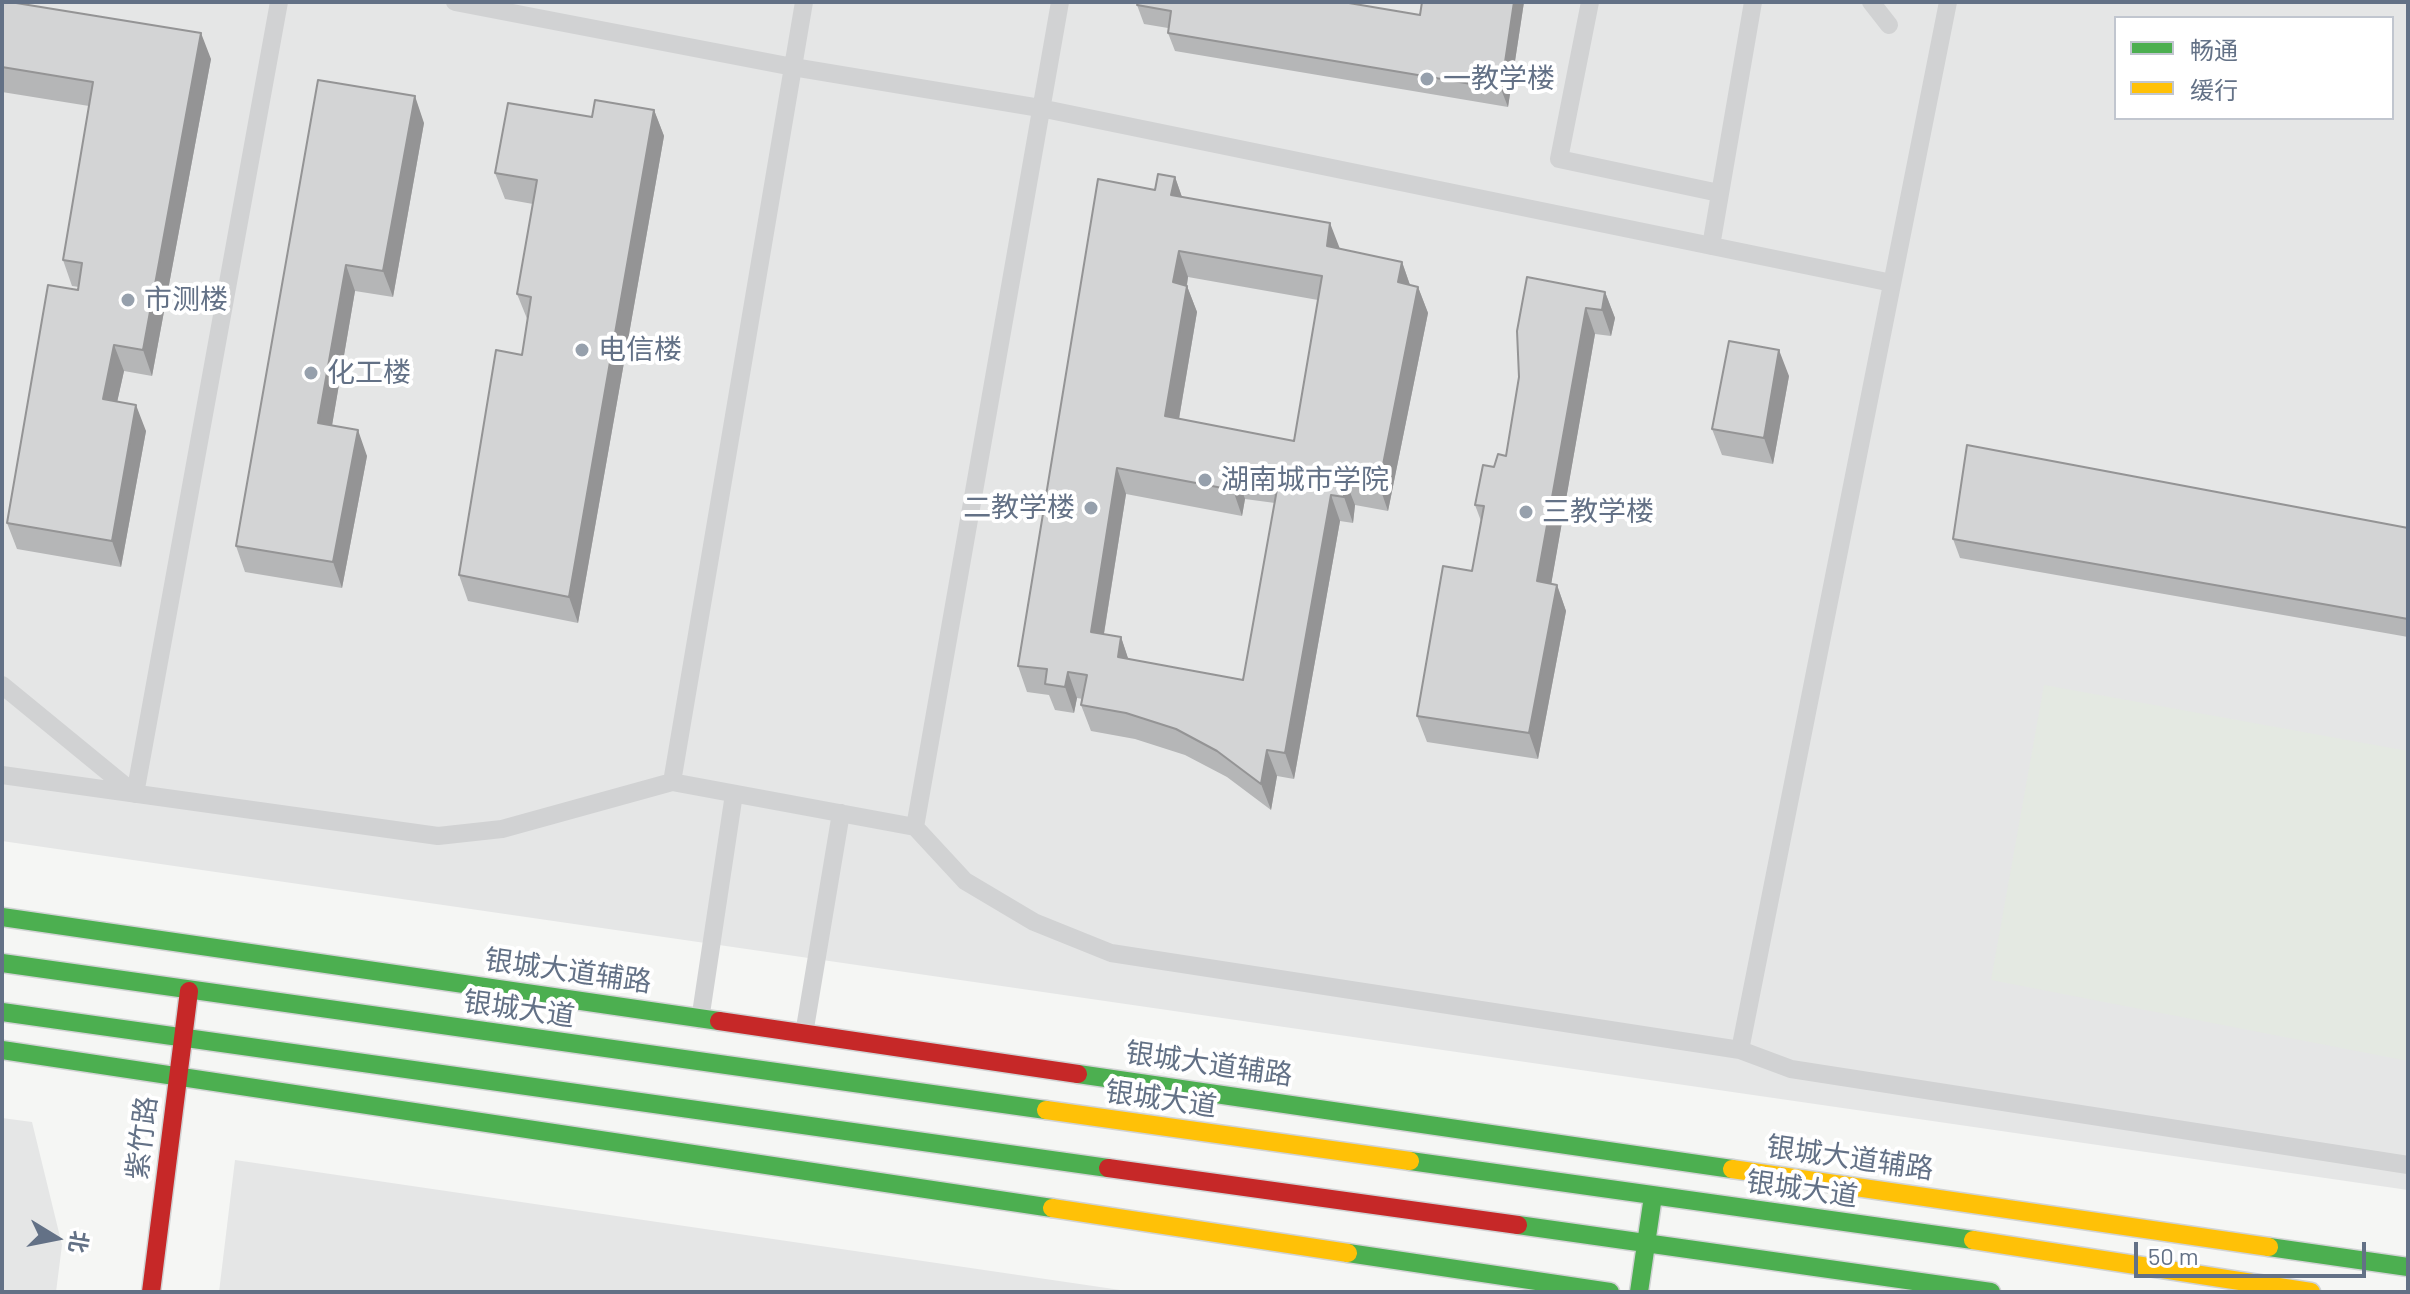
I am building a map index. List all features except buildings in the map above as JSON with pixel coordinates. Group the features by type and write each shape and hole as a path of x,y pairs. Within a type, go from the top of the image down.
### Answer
{"street":[{"name":"银城大道辅路","path":"2,917 2408,1267"},
{"name":"银城大道","path":"2,963 693,1062 799,1061 1653,1196 2048,1251 2311,1292"},
{"name":"紫竹路","path":"151,1292 189,991"},
{"path":"2,1012 1991,1292"},
{"path":"2,1050 1610,1292"},
{"path":"1639,1292 1653,1196"}],"lane":[{"path":"135,794 279,2"},
{"path":"455,2 793,67 1040,108 1892,283"},
{"path":"672,782 804,2"},
{"path":"915,827 1060,2"},
{"path":"1590,2 1559,159 1719,193"},
{"path":"1711,246 1753,2"},
{"path":"1871,2 1889,25"},
{"path":"1740,1050 1948,2"},
{"path":"2,685 135,794"},
{"path":"2,775 438,836 502,829 672,782 915,827 965,881 1034,922 1111,953 1740,1050 1791,1069 2408,1165"},
{"path":"693,1062 734,794"},
{"path":"799,1061 841,813"}],"shaded area":[{"name":"湖南城市学院","path":"2,2 2408,2 2408,1190 2,841"},
{"path":"2044,685 2408,751 2408,1061 1991,980"},
{"path":"2,1118 32,1122 62,1245 56,1292 2,1292"},
{"path":"235,1160 1134,1292 219,1292"}],"traffic: fast":[{"path":"2,917 719,1021"},
{"path":"2,963 1046,1110"},
{"path":"2,1012 1108,1168"},
{"path":"2,1050 1052,1208"},
{"path":"1078,1074 1732,1169"},
{"path":"1410,1161 1973,1240"},
{"path":"1639,1292 1653,1196"},
{"path":"1518,1225 1991,1292"},
{"path":"2269,1247 2408,1267"},
{"path":"1348,1253 1610,1292"}],"traffic: slow":[{"path":"1046,1110 1410,1161"},
{"path":"1732,1169 2269,1247"},
{"path":"1052,1208 1348,1253"},
{"path":"1973,1240 2311,1292"}],"traffic: jam":[{"path":"151,1292 189,991"},
{"path":"719,1021 1078,1074"},
{"path":"1108,1168 1518,1225"}],"place":[{"name":"一教学楼","path":"1427,79"},
{"name":"市测楼","path":"128,300"},
{"name":"电信楼","path":"582,350"},
{"name":"化工楼","path":"311,373"},
{"name":"湖南城市学院","path":"1205,480"},
{"name":"二教学楼","path":"1091,508"},
{"name":"三教学楼","path":"1526,512"}]}
